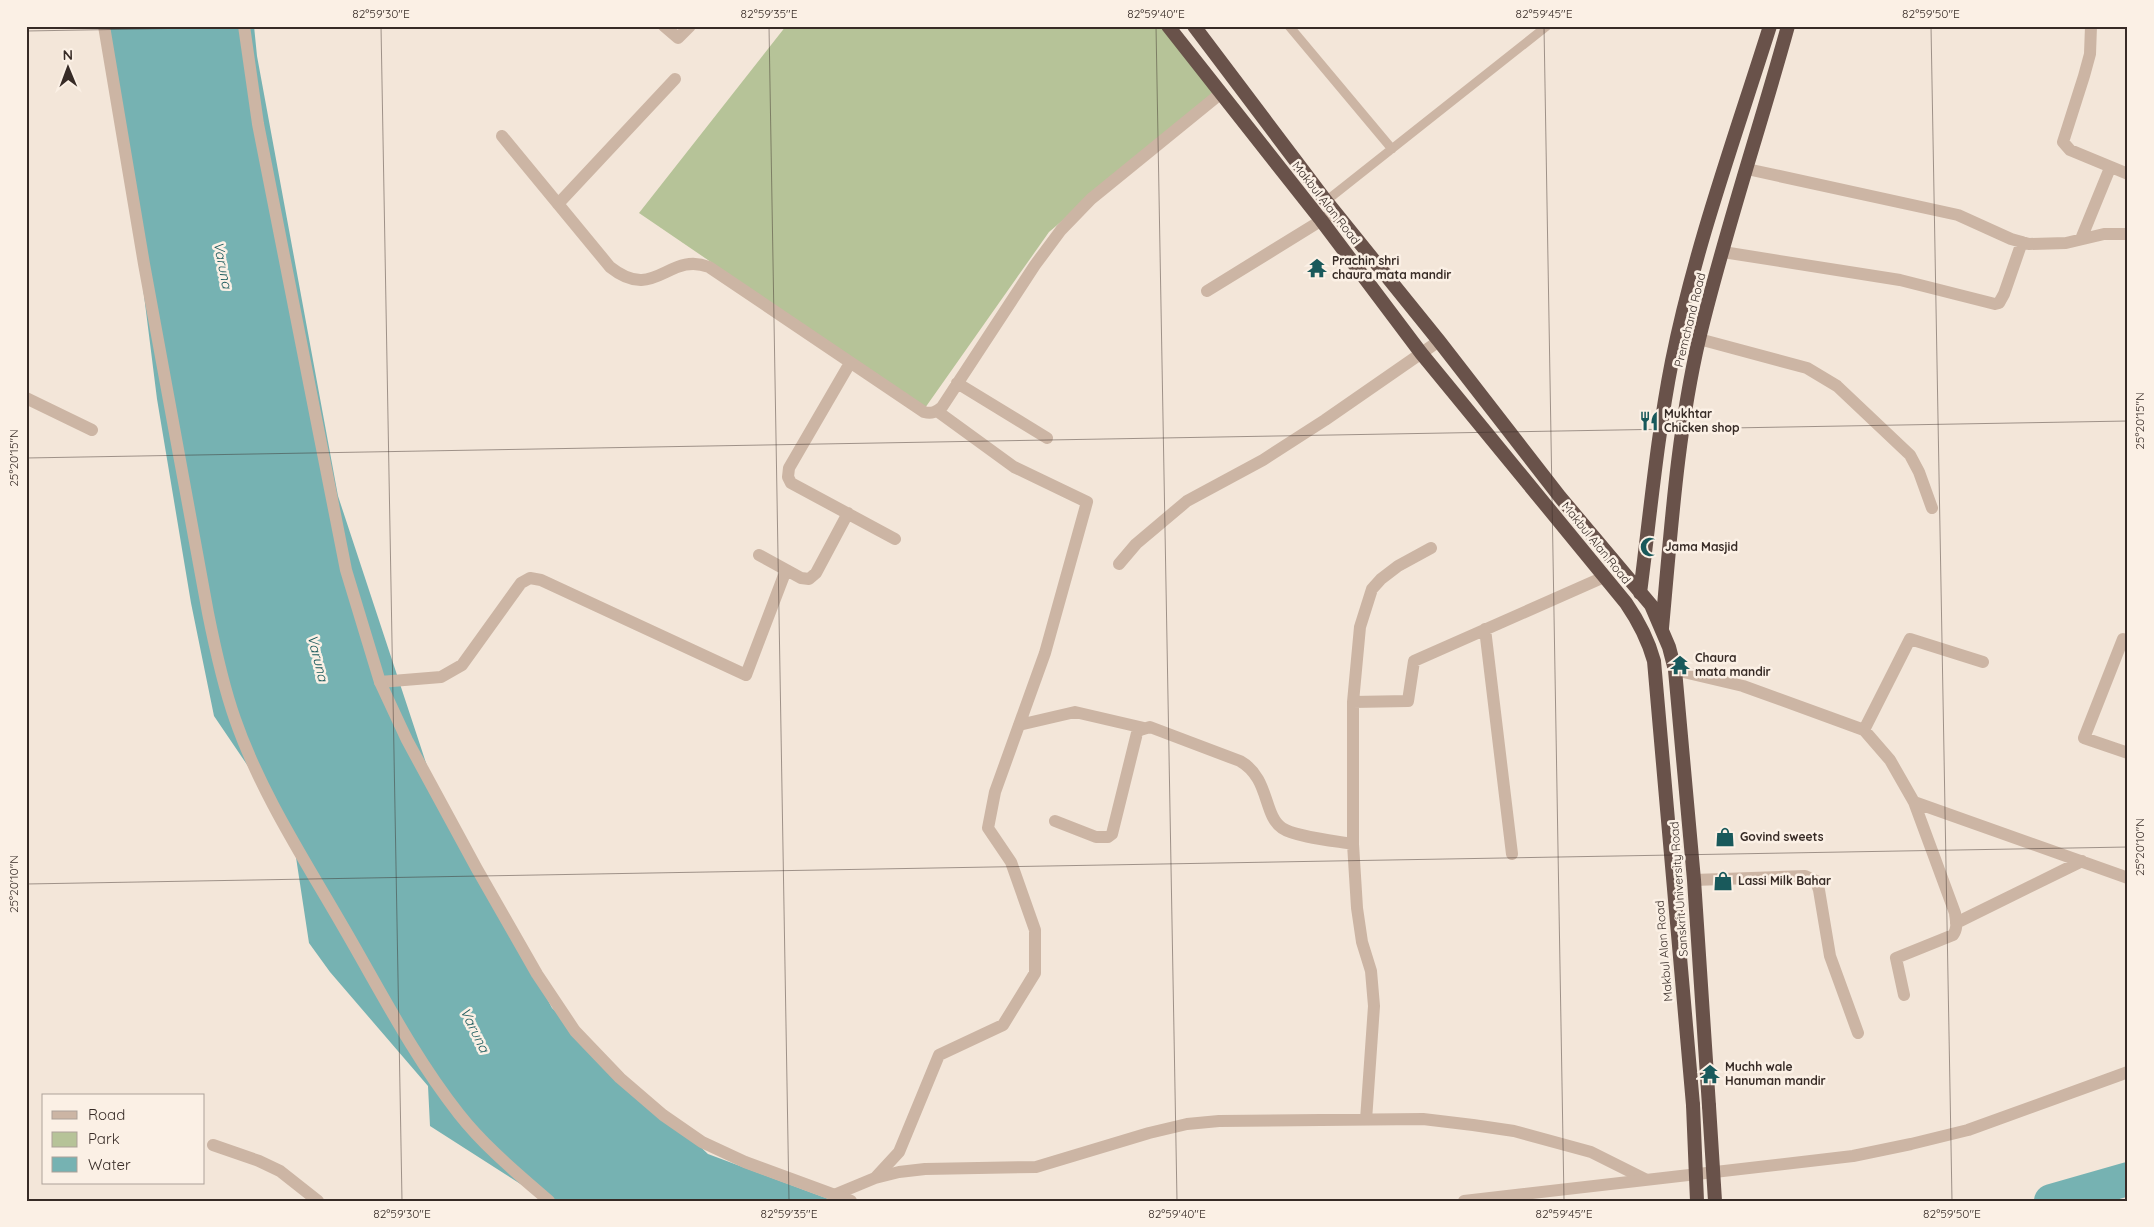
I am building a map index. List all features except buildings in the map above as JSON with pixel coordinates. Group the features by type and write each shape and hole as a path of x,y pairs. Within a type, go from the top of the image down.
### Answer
{"highway":[{"name":"Makbul Alan Road","path":"1194,26 1330,206 1439,340 1560,498 1651,605 1662,630 1675,670"},
{"name":"Premchand Road","path":"1640,593 1656,462 1672,361 1693,274 1770,26"},
{"name":"Premchand Road","path":"1662,630 1675,486 1685,411 1699,339 1788,26"},
{"name":"Makbul Alan Road","path":"1174,28 1220,94 1321,220 1421,353 1638,620 1648,640 1654,661 1692,1105 1697,1201"},
{"name":"Sanskrit University Road","path":"1675,670 1694,880 1715,1201"}],"street":[{"path":"104,26 144,264 208,613 218,662 235,719 258,775 284,823 415,1051 460,1114 514,1171 548,1201"},
{"path":"244,26 258,124 346,570 380,682 407,740 536,974 576,1031 620,1078 663,1115 702,1142 745,1162 851,1201"},
{"path":"664,26 678,38 690,26"},
{"path":"2091,26 2090,54 2063,142 2066,148 2128,174"},
{"path":"558,204 675,79"},
{"path":"502,136 610,267 623,277 631,280 650,279 691,263 709,267 924,412 933,413 937,411 957,383 1035,265 1062,230 1091,199 1220,94"},
{"path":"2082,239 2110,168"},
{"path":"1746,169 1958,216 2004,237 2022,242 2046,244 2104,234 2128,234"},
{"path":"1207,291 1321,220 1330,206"},
{"path":"1723,252 1900,280 1995,304 1999,303 2004,294 2022,242"},
{"path":"1699,339 1807,368 1836,386 1910,455 1919,472 1932,508"},
{"path":"1119,564 1136,544 1187,501 1271,455 1325,420 1439,340"},
{"path":"850,363 789,468 788,473 791,483 895,539"},
{"path":"957,383 1047,438"},
{"path":"26,398 92,430"},
{"path":"875,1178 899,1152 939,1054 1003,1024 1035,973 1035,930 1011,862 988,828 995,792 1045,653 1087,502 1014,467 937,411"},
{"path":"759,555 806,579 813,577 848,513"},
{"path":"1366,1120 1373,987 1356,908 1354,844 1354,702 1360,626 1372,589 1381,579 1398,566 1432,548"},
{"path":"380,682 441,677 462,665 521,583 530,578 540,580 746,675 786,570"},
{"path":"1354,702 1408,701 1414,661 1604,577"},
{"path":"1485,629 1512,854"},
{"path":"1864,730 1910,639 1983,662"},
{"path":"2123,639 2084,738 2128,753"},
{"path":"1675,670 1743,686 1864,730 1890,760 1914,802 1957,930 1953,935 1896,958 1904,995"},
{"path":"1019,725 1075,712 1156,729 1250,767 1260,782 1277,823 1282,828 1300,834 1354,844"},
{"path":"1055,821 1102,838 1112,834 1134,740 1137,733 1144,728"},
{"path":"1914,802 2128,878"},
{"path":"1956,923 2082,861"},
{"path":"1694,880 1805,876 1816,881 1830,956 1858,1033"},
{"path":"1464,1201 1853,1156 1968,1130 2128,1072"},
{"path":"834,1194 875,1178 898,1172 925,1169 1036,1167 1187,1124 1219,1121 1423,1120 1514,1131 1591,1152 1645,1179"},
{"path":"213,1144 280,1171 318,1201"}],"lane":[{"path":"1289,26 1392,150"},
{"path":"1330,206 1392,150 1547,26"}],"green space":[{"path":"786,26 1164,26 1215,91 1049,232 925,408 639,213"}],"water":[{"path":"103,26 254,26 257,56 338,496 430,775 552,1008 708,1154 834,1201 547,1201 430,1126 428,1086 330,972 309,943 292,831 214,716 191,603 157,399 120,104"}],"waterway":[{"name":"Varuna","path":"2051,1201 2128,1179"}],"place":[{"name":"Prachin shri chaura mata mandir","path":"1317,268"},
{"name":"Mukhtar Chicken shop","path":"1649,421"},
{"name":"Jama Masjid","path":"1650,547"},
{"name":"Chaura mata mandir","path":"1680,665"},
{"name":"Govind sweets","path":"1725,837"},
{"name":"Lassi Milk Bahar","path":"1723,881"},
{"name":"Muchh wale Hanuman mandir","path":"1710,1074"}]}
